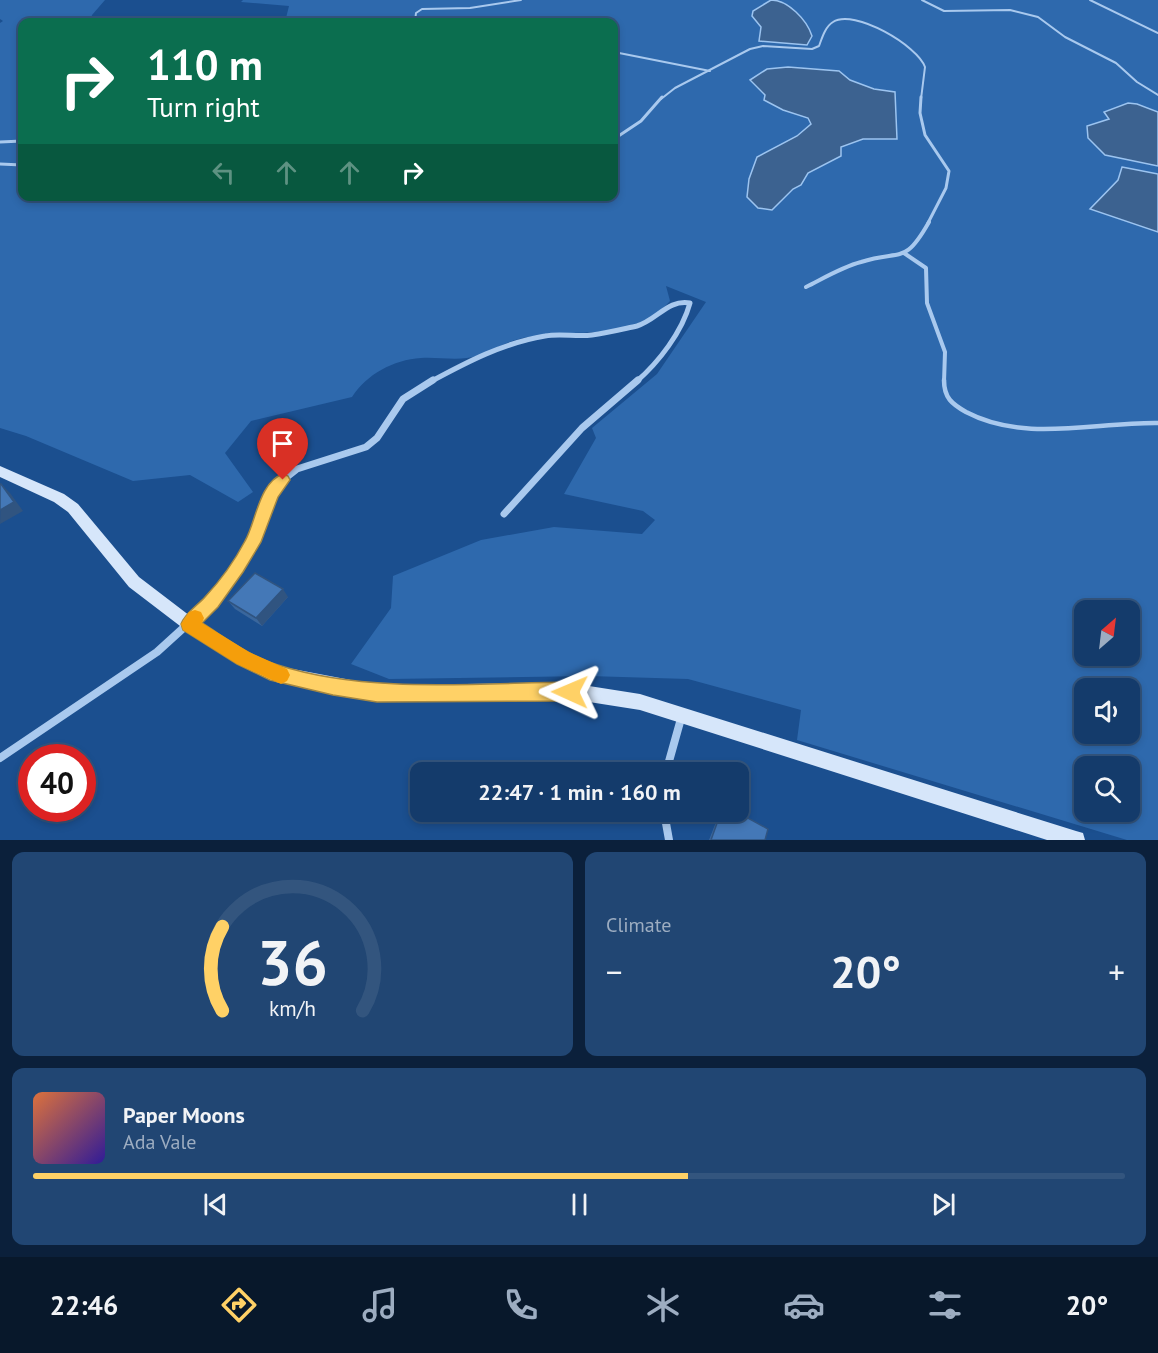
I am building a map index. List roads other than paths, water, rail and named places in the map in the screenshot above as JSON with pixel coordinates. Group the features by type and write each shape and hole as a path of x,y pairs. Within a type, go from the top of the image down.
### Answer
{"street":[{"path":"0,758 157,652 189,624 212,602 238,567 253,542 272,494 283,480 297,469 322,459 366,447 377,438 403,399 416,389 481,355 518,341 549,334 591,335 640,325 661,314 670,305 680,301 690,303 686,318 651,369 582,428 504,514"},
{"path":"0,471 59,498 73,508 134,582 189,624 243,658 276,674 377,693 570,692 640,702 1076,840"},
{"path":"669,762 682,714"},
{"path":"666,822 669,840"}],"lane":[{"path":"415,18 416,13 422,9 470,8 519,0"},
{"path":"922,0 944,11 1010,10 1038,17 1065,37 1116,63 1137,82 1158,95"},
{"path":"1090,0 1158,33"},
{"path":"618,136 641,121 662,97 688,80 711,71 724,61 750,49 763,46 812,49 819,46 826,27 835,20 848,19 868,24 898,40 922,61 925,68 920,105 924,135 948,167 951,175 941,200 910,250 862,261 806,287"},
{"path":"618,53 711,71"},
{"path":"0,142 18,141"},
{"path":"0,164 18,165"},
{"path":"904,253 926,268 926,296 942,338 946,360 944,381 947,397 975,420 1019,430 1135,422 1158,423"}]}
